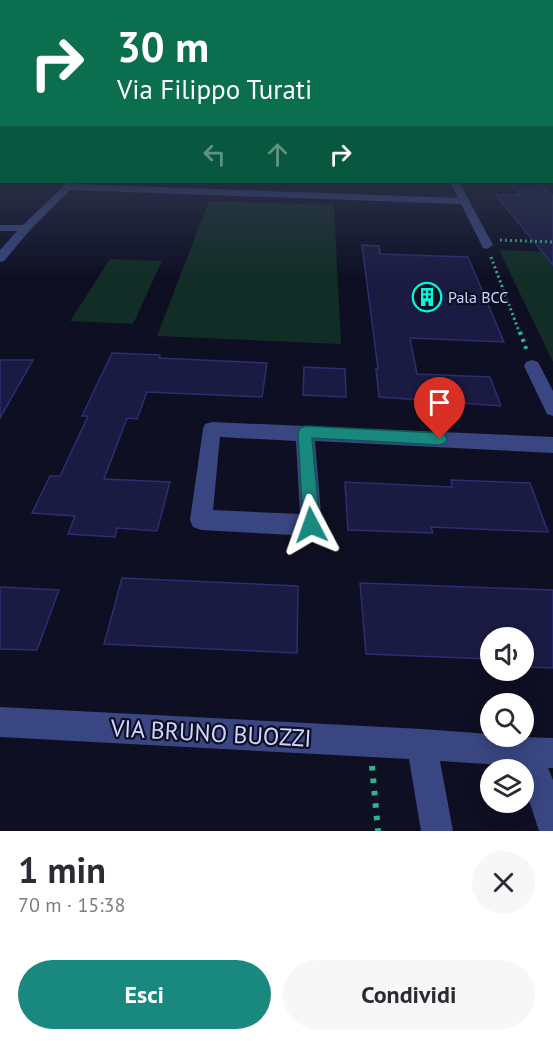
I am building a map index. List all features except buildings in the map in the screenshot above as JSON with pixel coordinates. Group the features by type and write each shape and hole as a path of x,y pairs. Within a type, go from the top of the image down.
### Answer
{"street":[{"path":"0,258 53,202"},
{"path":"465,202 486,242"},
{"path":"0,228 26,228"},
{"path":"532,366 553,409"},
{"path":"305,432 311,525 201,520 212,429 305,432 553,445"},
{"name":"VIA BRUNO BUOZZI","path":"0,722 422,744 540,753 553,825"},
{"path":"422,744 437,831"}],"path":[{"path":"532,366 486,242 553,242"},
{"path":"369,741 378,831"}],"green space":[{"path":"209,202 334,205 341,344 157,336"},
{"path":"499,250 553,252 553,362"},
{"path":"110,259 162,261 133,324 70,321"}],"place":[{"name":"Pala BCC","path":"427,297"}],"route":[{"path":"311,525 305,432 440,439"}]}
